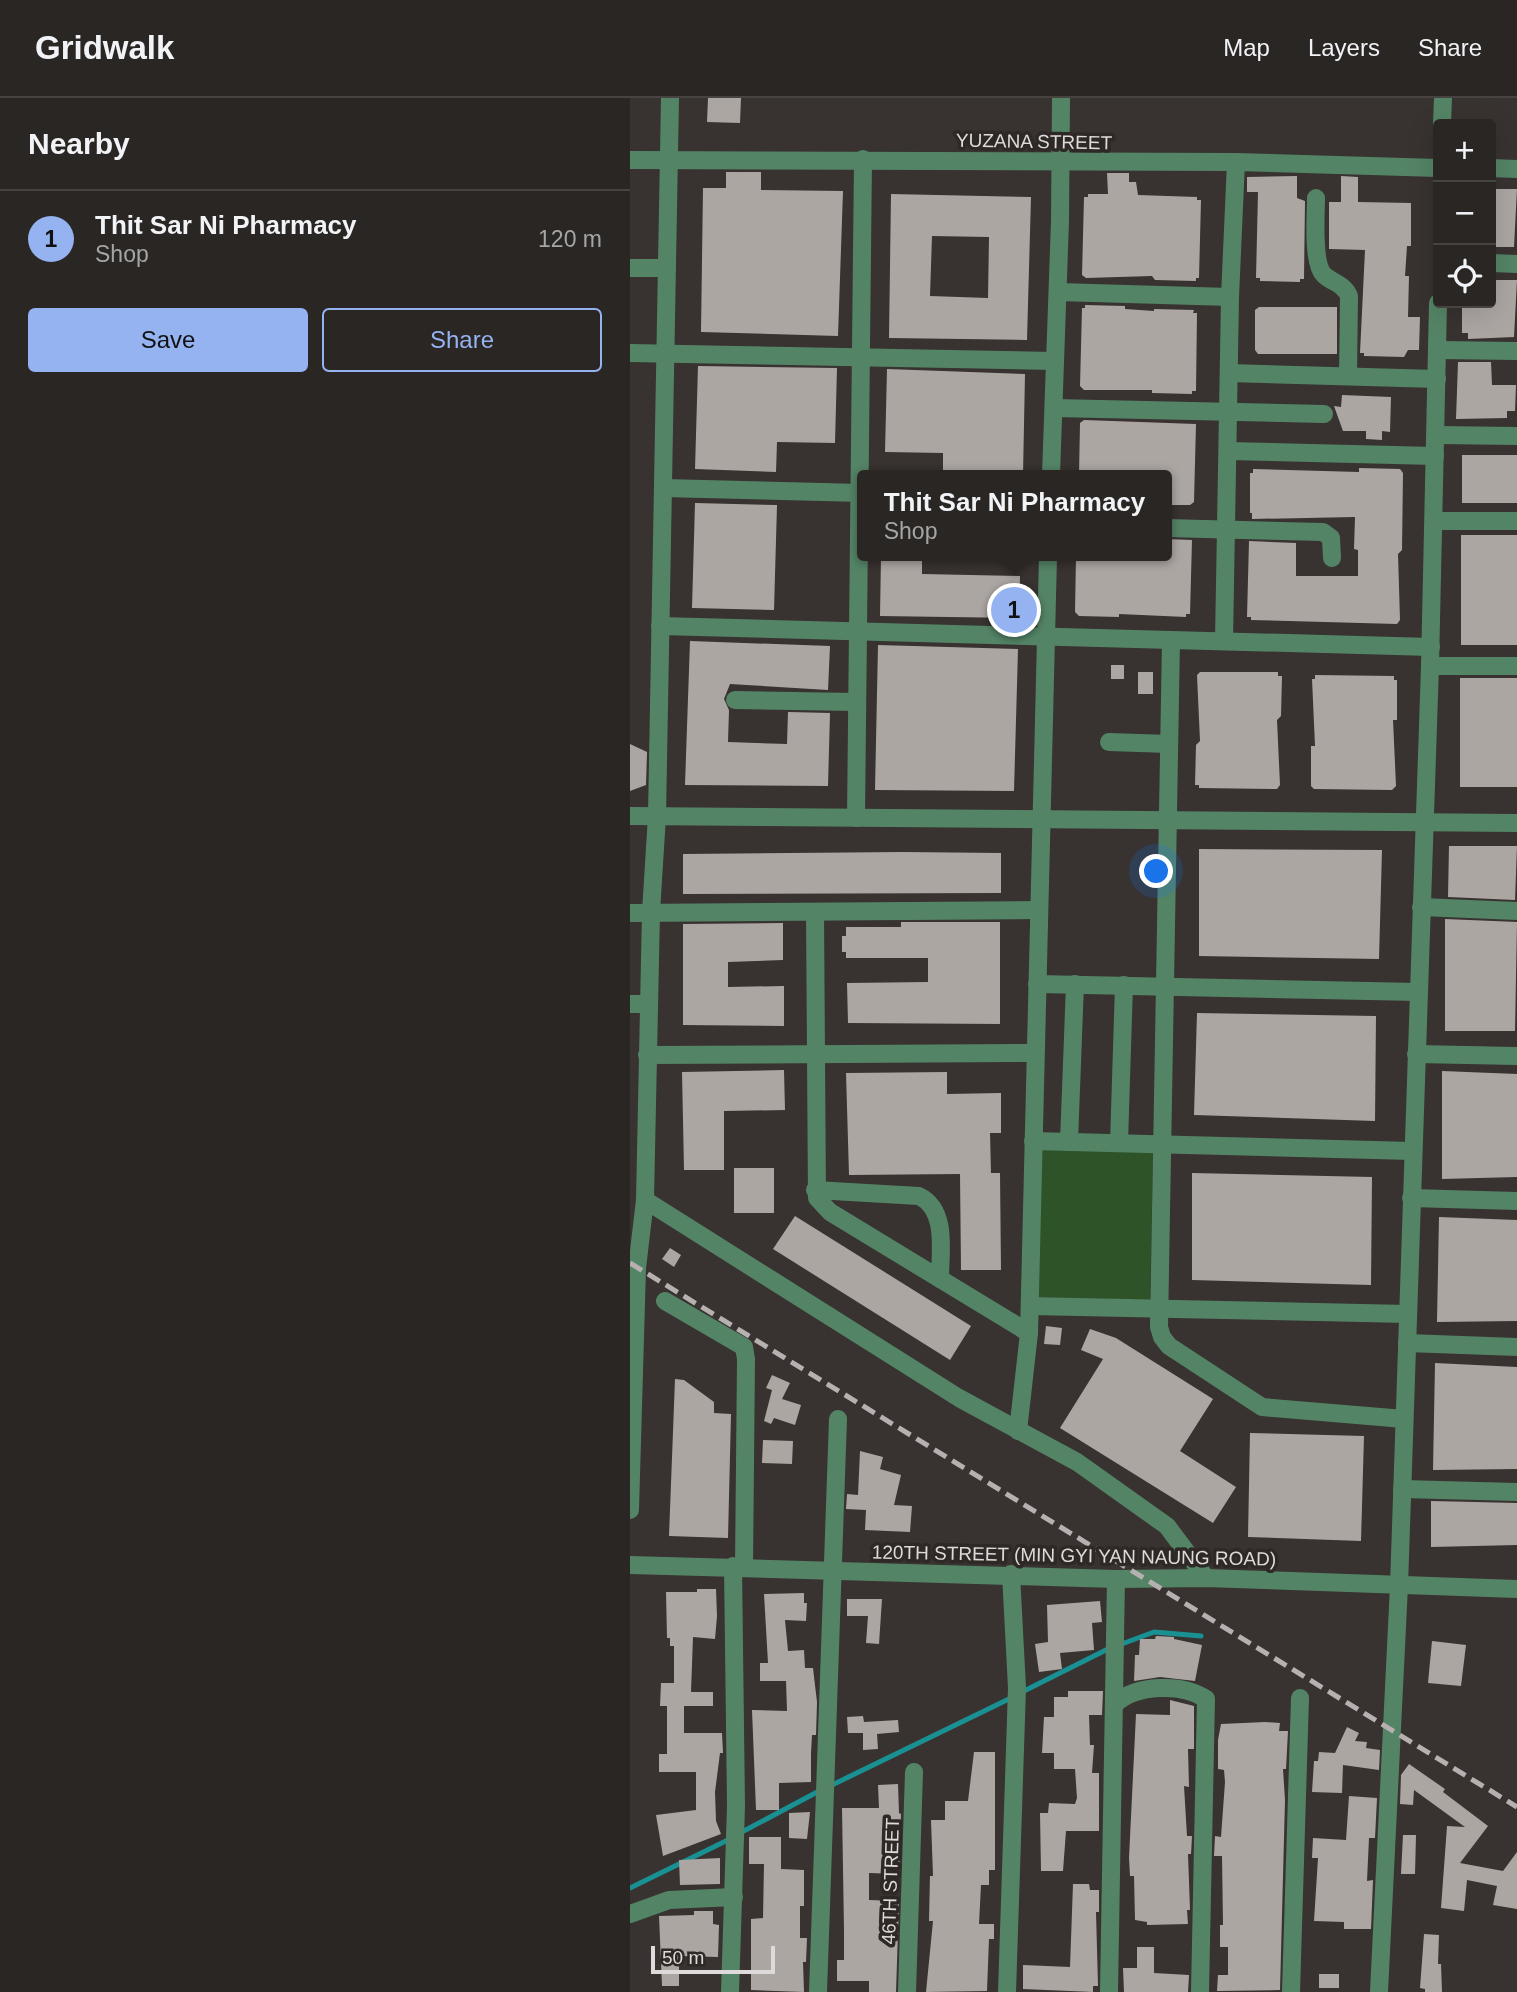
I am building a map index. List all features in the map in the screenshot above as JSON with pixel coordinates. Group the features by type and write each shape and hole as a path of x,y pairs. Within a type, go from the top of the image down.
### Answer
{"street":[{"path":"630,1510 637,1268 645,1199 638,1082 648,1055 651,912 657,816 670,98"},
{"path":"1051,470 1058,292 1060,98"},
{"path":"1442,119 1443,98"},
{"path":"861,470 863,159"},
{"name":"YUZANA STREET","path":"630,160 1236,162 1433,167"},
{"path":"1224,642 1230,298 1236,162"},
{"path":"1496,168 1517,169"},
{"path":"1316,198 1317,265 1324,275 1346,289 1349,296 1348,376"},
{"path":"1496,264 1517,264"},
{"path":"630,268 667,268"},
{"path":"1058,292 1230,298"},
{"path":"1379,1992 1405,1419 1431,647 1438,308"},
{"path":"1437,350 1517,351"},
{"path":"630,353 1055,361"},
{"path":"1229,373 1437,379"},
{"path":"1054,408 1324,414"},
{"path":"1436,435 1517,436"},
{"path":"1228,451 1435,456"},
{"path":"663,488 857,493"},
{"path":"1434,521 1517,521"},
{"path":"1172,528 1323,532 1331,538 1332,558"},
{"path":"856,818 860,561"},
{"path":"1018,1432 1030,1306 1039,820 1048,561"},
{"path":"660,626 1431,647"},
{"path":"1171,640 1159,1326 1162,1337 1169,1346 1255,1404 1272,1409 1405,1419"},
{"path":"1430,666 1517,666"},
{"path":"735,700 858,702"},
{"path":"1110,742 1170,744"},
{"path":"630,816 1517,823"},
{"path":"1421,907 1517,911"},
{"path":"630,912 1038,910"},
{"path":"815,912 817,1198 830,1213 1029,1333"},
{"path":"1037,984 1418,992"},
{"path":"1069,1142 1075,984"},
{"path":"1119,1143 1124,985"},
{"path":"630,1004 649,1004"},
{"path":"648,1055 1035,1053"},
{"path":"1416,1054 1517,1056"},
{"path":"1033,1141 1412,1151"},
{"path":"815,1190 919,1196 932,1204 939,1221 940,1279"},
{"path":"1411,1198 1517,1201"},
{"path":"645,1199 942,1388 1077,1462 1167,1526 1206,1578"},
{"path":"665,1301 744,1347 746,1359 739,1567 736,1852 730,1992"},
{"path":"1030,1306 1408,1314"},
{"path":"1407,1343 1517,1347"},
{"path":"818,1992 838,1419"},
{"path":"1402,1489 1517,1492"},
{"name":"120TH STREET (MIN GYI YAN NAUNG ROAD)","path":"630,1564 1010,1574 1116,1580 1206,1578 1517,1589"},
{"path":"1007,1992 1017,1714 1010,1574"},
{"path":"1109,1992 1116,1580"},
{"path":"1115,1704 1122,1697 1135,1693 1174,1688 1194,1690 1206,1699 1200,1992"},
{"path":"1291,1992 1300,1698"},
{"name":"46TH STREET","path":"907,1992 914,1772"},
{"path":"630,1913 669,1900 734,1897"}],"green space":[{"path":"1039,1149 1153,1152 1150,1300 1036,1297"}],"building":[{"path":"708,98 741,98 740,123 707,122"},
{"path":"726,172 761,172 761,190 843,191 838,336 701,332 703,188 726,188"},
{"path":"1107,173 1129,173 1129,182 1136,182 1138,195 1197,197 1197,200 1201,200 1199,278 1196,278 1196,281 1155,280 1152,276 1086,278 1082,275 1084,197 1088,197 1088,194 1108,194"},
{"path":"1297,176 1297,198 1305,201 1304,279 1300,279 1300,282 1260,281 1260,278 1256,278 1258,192 1247,192 1247,177"},
{"path":"1341,176 1358,177 1358,202 1411,203 1411,246 1407,246 1405,276 1409,276 1408,317 1420,317 1419,350 1408,350 1404,357 1364,356 1364,353 1360,353 1365,250 1329,249 1329,202 1341,202"},
{"path":"1496,189 1517,189 1514,247 1496,247"},
{"path":"891,194 1031,197 1027,340 889,338","holes":["932,236 989,237 988,298 930,296"]},
{"path":"1496,280 1517,280 1514,337 1468,339 1468,333 1462,333 1462,308 1496,308"},
{"path":"1085,305 1125,306 1125,309 1154,311 1194,310 1193,313 1197,313 1196,391 1192,391 1192,394 1152,393 1152,390 1084,390 1080,386 1082,308 1085,308"},
{"path":"1259,307 1337,307 1337,354 1258,354 1255,350 1255,310"},
{"path":"1458,362 1491,362 1492,385 1516,385 1515,411 1507,411 1507,418 1456,419"},
{"path":"698,366 837,368 835,443 777,442 776,472 695,469"},
{"path":"887,369 1025,374 1023,470 943,470 943,453 885,452"},
{"path":"1342,395 1391,397 1390,432 1382,431 1382,440 1366,439 1366,431 1343,431 1334,406 1341,407"},
{"path":"1084,420 1196,424 1194,502 1190,505 1172,505 1172,470 1079,470 1080,423"},
{"path":"1462,455 1517,455 1517,503 1462,503"},
{"path":"1359,468 1400,469 1403,473 1402,550 1398,554 1400,620 1397,624 1251,620 1251,617 1247,617 1249,541 1296,543 1296,576 1358,576 1358,550 1354,549 1355,517 1252,519 1250,473 1253,473 1253,469 1359,472"},
{"path":"695,503 777,505 774,610 692,608"},
{"path":"1461,535 1517,535 1517,645 1461,645"},
{"path":"1172,539 1192,540 1190,614 1186,614 1186,617 1119,614 1119,617 1079,616 1075,612 1076,561 1172,561"},
{"path":"881,561 922,561 922,574 1020,576 1019,618 880,616"},
{"path":"690,641 830,646 828,690 730,684 724,699 729,710 728,742 787,744 788,712 830,713 828,786 685,785"},
{"path":"878,645 1018,649 1014,791 875,790"},
{"path":"1111,665 1124,665 1124,679 1111,679"},
{"path":"1138,672 1153,672 1153,694 1138,694"},
{"path":"1200,672 1278,672 1278,676 1282,676 1281,716 1277,720 1280,785 1277,789 1199,788 1199,785 1195,785 1196,745 1200,741 1197,675"},
{"path":"1315,675 1394,676 1394,680 1397,680 1397,720 1393,720 1396,786 1392,790 1314,789 1311,786 1311,746 1315,746 1312,679 1315,679"},
{"path":"1460,678 1517,678 1517,787 1460,787"},
{"path":"630,744 647,752 646,785 630,791"},
{"path":"1449,846 1517,846 1515,900 1448,897"},
{"path":"1199,849 1382,850 1379,959 1199,956"},
{"path":"1001,853 1001,893 683,894 683,854"},
{"path":"1445,919 1517,922 1515,1031 1445,1031"},
{"path":"901,922 1000,922 1000,1024 848,1023 847,983 928,982 928,958 846,958 846,952 842,952 842,936 846,936 846,927 901,927"},
{"path":"783,923 783,960 728,962 728,987 784,986 784,1026 683,1025 683,924"},
{"path":"1197,1013 1376,1016 1375,1121 1194,1115"},
{"path":"784,1070 785,1110 724,1111 724,1170 684,1170 682,1072"},
{"path":"1442,1071 1517,1074 1517,1177 1442,1179"},
{"path":"947,1072 947,1094 1001,1093 1001,1133 990,1133 991,1173 1000,1173 1001,1270 961,1270 960,1174 849,1175 846,1073"},
{"path":"734,1168 774,1168 774,1213 734,1213"},
{"path":"1192,1173 1372,1177 1371,1285 1192,1280"},
{"path":"795,1216 971,1326 950,1360 773,1249"},
{"path":"1439,1217 1517,1220 1517,1321 1437,1322"},
{"path":"670,1248 681,1255 674,1267 662,1259"},
{"path":"1046,1326 1062,1328 1060,1345 1044,1344"},
{"path":"1090,1329 1116,1338 1213,1399 1180,1451 1236,1487 1213,1523 1060,1428 1103,1359 1081,1350"},
{"path":"1435,1363 1517,1367 1517,1469 1433,1470"},
{"path":"772,1375 790,1383 782,1399 801,1405 795,1425 774,1418 771,1424 764,1421 772,1390 766,1388"},
{"path":"675,1379 684,1380 714,1402 714,1413 731,1414 728,1538 669,1536"},
{"path":"1250,1433 1364,1436 1361,1541 1248,1537"},
{"path":"763,1440 793,1441 792,1464 762,1463"},
{"path":"860,1451 883,1457 880,1469 901,1475 894,1505 912,1506 910,1532 865,1530 866,1510 846,1509 847,1494 858,1495"},
{"path":"1431,1501 1517,1503 1517,1545 1431,1547"},
{"path":"697,1589 716,1589 717,1616 715,1639 693,1637 691,1692 713,1692 713,1706 684,1706 684,1733 722,1733 723,1753 720,1753 715,1792 716,1821 721,1834 663,1856 656,1815 696,1810 696,1772 659,1772 659,1754 667,1754 667,1706 660,1706 661,1683 674,1683 674,1646 670,1646 670,1638 667,1638 666,1592 697,1592"},
{"path":"804,1593 804,1603 807,1603 806,1621 785,1620 788,1651 804,1650 805,1668 813,1668 817,1702 816,1735 812,1735 811,1782 779,1783 779,1810 756,1810 752,1710 787,1711 786,1681 760,1681 760,1663 768,1663 764,1594"},
{"path":"847,1599 882,1599 879,1644 866,1643 868,1616 847,1616"},
{"path":"1100,1601 1102,1622 1092,1623 1094,1650 1060,1653 1062,1669 1039,1672 1035,1644 1048,1642 1047,1605"},
{"path":"1156,1636 1174,1637 1202,1645 1195,1681 1160,1677 1134,1681 1135,1655 1139,1655 1140,1639 1155,1639"},
{"path":"1432,1641 1466,1645 1461,1686 1428,1683"},
{"path":"1068,1691 1103,1691 1102,1715 1089,1715 1090,1745 1094,1745 1092,1773 1099,1773 1099,1831 1066,1831 1063,1871 1041,1871 1040,1813 1048,1813 1049,1803 1075,1804 1077,1798 1075,1769 1054,1769 1054,1753 1042,1753 1044,1717 1054,1717 1054,1697 1068,1697"},
{"path":"1170,1700 1194,1706 1194,1749 1188,1749 1189,1787 1184,1786 1187,1836 1192,1836 1191,1854 1188,1854 1190,1910 1187,1910 1188,1924 1147,1925 1147,1922 1135,1920 1134,1876 1130,1876 1129,1858 1136,1714 1170,1715"},
{"path":"863,1716 864,1722 898,1720 899,1732 877,1734 878,1749 863,1750 863,1733 848,1733 847,1717"},
{"path":"1280,1723 1279,1731 1288,1731 1286,1769 1283,1769 1285,1800 1280,1990 1217,1991 1218,1975 1228,1975 1228,1947 1220,1947 1220,1925 1223,1925 1222,1856 1214,1856 1215,1836 1221,1837 1225,1782 1224,1770 1218,1769 1218,1740 1221,1724"},
{"path":"1347,1727 1359,1733 1355,1741 1367,1742 1366,1748 1380,1750 1379,1770 1343,1765 1342,1793 1312,1792 1314,1761 1318,1761 1319,1752 1335,1753"},
{"path":"974,1752 995,1752 995,1870 989,1870 989,1885 981,1885 979,1924 994,1924 994,1939 989,1939 987,1991 926,1992 933,1921 929,1921 930,1876 933,1876 931,1820 945,1820 945,1801 968,1801"},
{"path":"1409,1764 1445,1789 1443,1792 1488,1826 1460,1863 1503,1871 1517,1852 1517,1909 1493,1905 1497,1886 1467,1880 1464,1911 1441,1908 1447,1826 1465,1827 1414,1790 1413,1805 1400,1804 1401,1775"},
{"path":"898,1784 901,1814 899,1874 869,1873 869,1900 899,1901 896,1992 869,1992 869,1981 837,1981 837,1960 844,1960 842,1808 879,1808 878,1785"},
{"path":"1349,1796 1377,1798 1375,1838 1369,1838 1367,1881 1373,1880 1371,1929 1344,1929 1344,1922 1314,1921 1318,1858 1312,1858 1313,1838 1346,1840"},
{"path":"810,1812 807,1839 789,1838 789,1813"},
{"path":"1403,1835 1416,1835 1415,1874 1401,1874"},
{"path":"749,1837 781,1837 781,1869 804,1870 804,1906 800,1906 800,1938 807,1938 806,1962 803,1962 804,1992 751,1990 751,1919 763,1918 764,1864 749,1864"},
{"path":"720,1858 720,1884 680,1885 679,1860"},
{"path":"1073,1884 1089,1884 1090,1890 1099,1890 1099,1912 1096,1912 1098,1986 1093,1986 1093,1992 1023,1989 1023,1965 1070,1967"},
{"path":"694,1911 713,1911 713,1924 719,1925 718,1957 679,1956 679,1986 662,1986 659,1916 694,1915"},
{"path":"1424,1934 1439,1935 1438,1964 1441,1964 1442,1992 1425,1992 1425,1989 1420,1988"},
{"path":"1137,1947 1154,1947 1154,1973 1189,1975 1188,1992 1124,1992 1123,1968 1137,1968"},
{"path":"1319,1974 1339,1974 1339,1988 1319,1988"}],"waterway":[{"path":"1119,1645 1154,1632 1201,1636"},
{"path":"1022,1692 1110,1648"},
{"path":"830,1786 1013,1697"},
{"path":"740,1833 821,1790"},
{"path":"630,1888 732,1838"}],"railway":[{"path":"630,1263 1517,1807"}],"place":[{"name":"Thit Sar Ni Pharmacy","path":"1014,610"}]}
